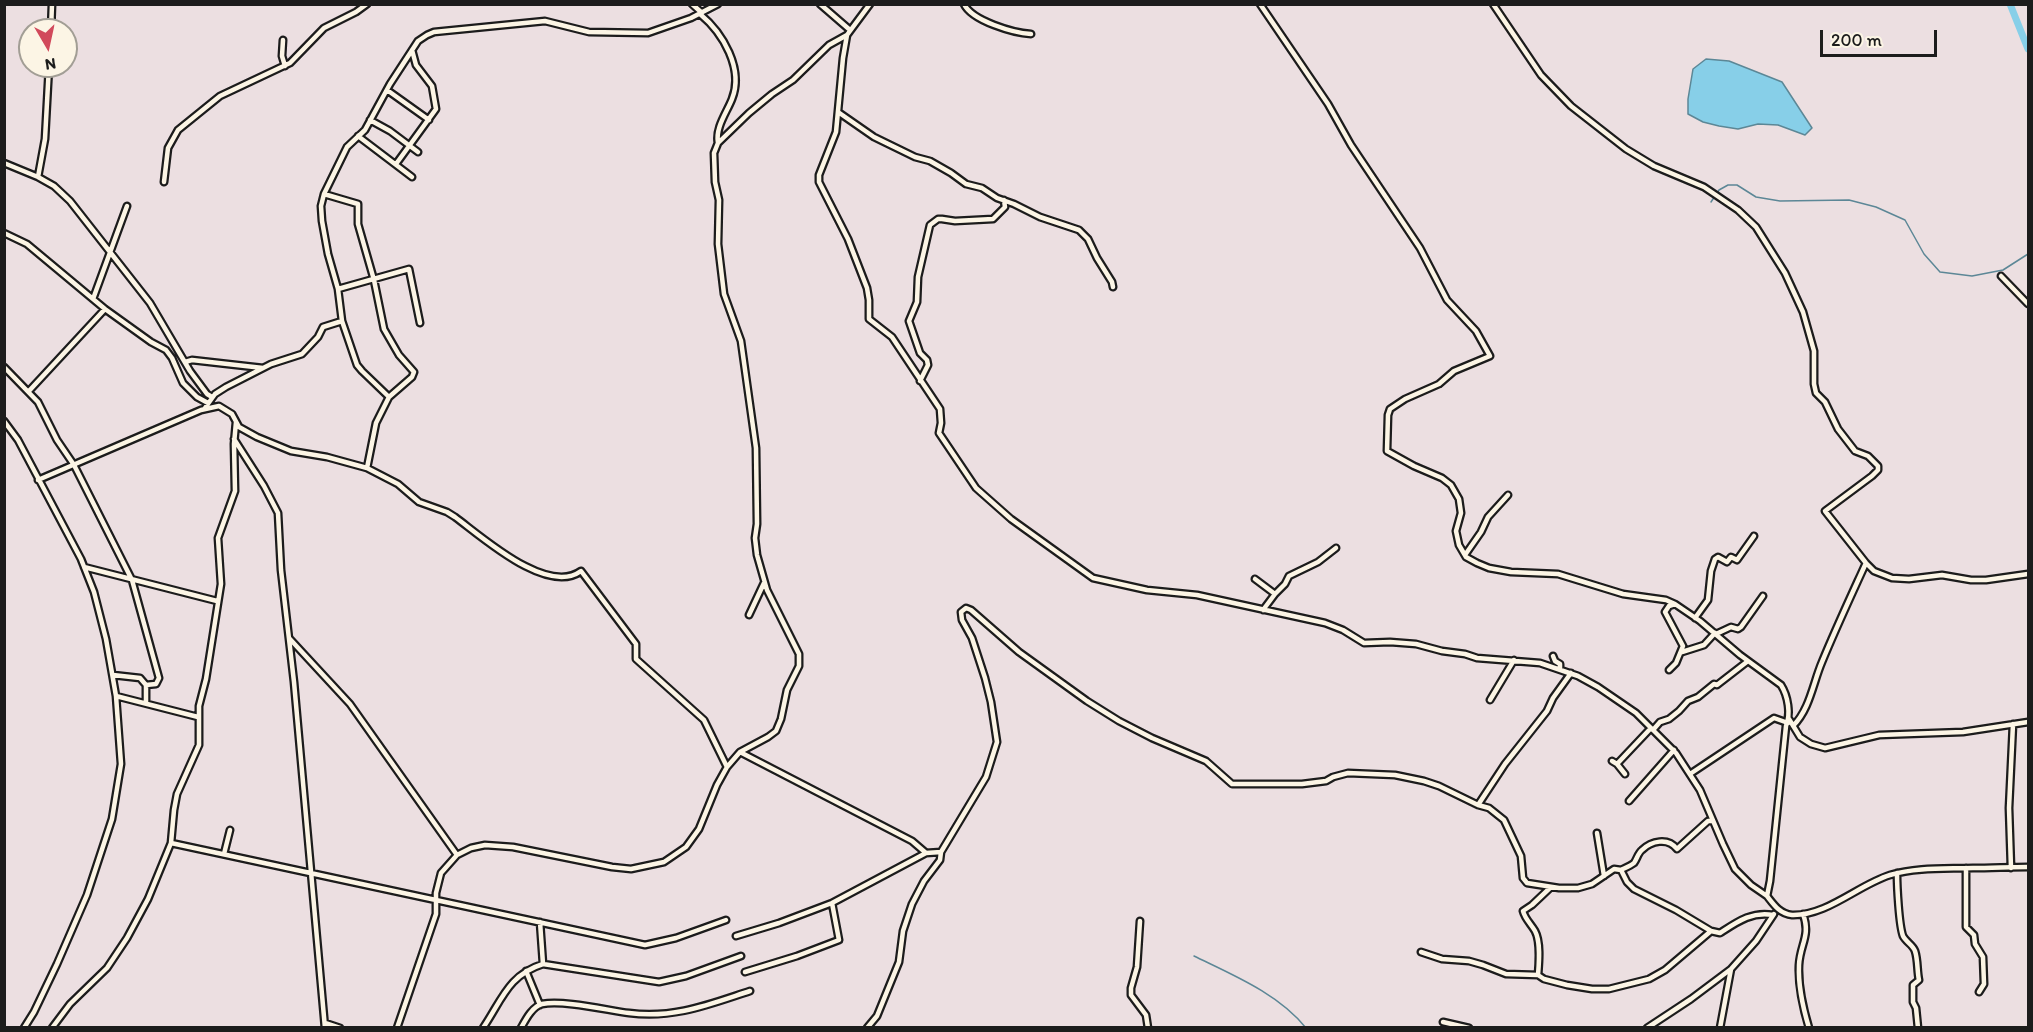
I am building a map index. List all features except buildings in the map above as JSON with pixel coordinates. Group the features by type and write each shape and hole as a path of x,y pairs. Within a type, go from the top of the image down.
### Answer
{"street":[{"path":"164,182 168,148 178,130 220,96 285,66 298,56 324,28 367,4"},
{"path":"397,1028 436,914 441,873 458,855 471,848 485,845 513,847 631,869 664,862 686,847 699,829 727,767 740,752 776,731 787,690 799,666 799,654 764,583 755,547 757,492 754,427 741,341 724,294 718,244 719,200 713,159 721,122 734,93 736,77 730,54 723,40 692,4"},
{"path":"390,397 357,365 342,321 338,289 328,255 321,206 324,194 346,147 365,130 418,41 427,35 443,31 545,21 589,32 648,33 718,4"},
{"path":"820,4 849,32"},
{"path":"718,143 772,94 793,80 829,45 849,32 870,4"},
{"path":"964,4 968,10 1000,28 1031,34"},
{"path":"1260,4 1328,104 1351,145 1420,248 1447,300 1476,332 1490,356 1454,371 1439,384 1396,404 1390,409 1388,415 1387,451 1442,478 1455,492 1461,513 1456,531 1465,555 1489,568 1558,574 1623,594 1649,597 1675,604 1785,690 1788,721 1767,896"},
{"path":"1493,4 1541,75 1571,106 1609,138 1640,158 1728,202 1750,220 1761,233 1791,284 1810,334 1814,351 1816,393 1825,402 1836,426 1854,449 1868,456 1878,466 1878,470 1872,476 1825,511 1866,563 1874,571 1896,580 1942,575 1986,580 2028,574"},
{"path":"849,32 842,66 834,140 819,175 819,182 848,239 867,288 869,319 892,337 940,409 939,433 976,488 1011,519 1089,576 1100,581 1147,590 1197,595 1324,623 1343,630 1364,643 1416,644 1477,658 1540,663 1571,673 1622,703 1674,750 1701,790 1735,869 1751,885 1767,896 1778,910 1791,915 1803,914 1838,902 1882,878 1897,873 1924,869 2028,867"},
{"path":"283,40 282,56 285,66"},
{"path":"396,165 436,109 432,86 416,65 412,50"},
{"path":"38,177 45,139 48,78"},
{"path":"387,90 429,120"},
{"path":"838,112 874,137 915,157 930,161 966,184 982,188 1040,217 1078,230 1088,239 1113,287"},
{"path":"370,120 418,152"},
{"path":"358,136 412,177"},
{"path":"4,163 38,177 64,193 154,309 201,388 212,398"},
{"path":"324,194 358,204 358,224 374,280 384,328 399,356 414,372 390,397 376,423 367,468"},
{"path":"920,381 928,365 927,360 920,353 909,321 917,302 918,277 930,225 938,219 958,221 993,219 1005,207 1004,200"},
{"path":"93,299 127,206"},
{"path":"4,233 27,244 105,309 166,350 188,389 206,406"},
{"path":"338,289 409,269 420,323"},
{"path":"2001,276 2028,304"},
{"path":"29,391 105,309"},
{"path":"206,406 226,387 263,368 302,354 318,337 323,327 342,321"},
{"path":"185,362 201,360 263,368"},
{"path":"4,367 38,402 57,440 74,465 132,580 159,678 156,684 146,685"},
{"path":"39,480 206,406 219,406 230,412 242,430 284,449 367,468 398,484 419,502 447,512 519,563 559,578 572,576 581,571 636,644 636,659 704,720 727,767"},
{"path":"4,422 18,440 84,567 101,617 113,675 121,764 112,819 87,895 57,964 24,1028"},
{"path":"52,1028 70,1004 107,968 121,947 148,899 171,843 177,794 199,745 198,717 221,584 218,538 235,490 236,422"},
{"path":"234,438 278,513 281,570 325,1025 340,1028"},
{"path":"1465,555 1488,517 1508,495"},
{"path":"1695,618 1708,600 1711,571 1715,559 1718,557 1727,562 1731,557 1737,560 1754,536"},
{"path":"1263,610 1290,576 1318,562 1336,548"},
{"path":"1793,726 1808,701 1821,663 1866,563"},
{"path":"84,567 218,601"},
{"path":"1256,579 1275,594"},
{"path":"749,615 764,583"},
{"path":"1682,652 1704,645 1716,634 1731,627 1738,629 1742,627 1763,596"},
{"path":"1669,670 1676,663 1683,646 1665,612 1669,606 1675,604"},
{"path":"867,1028 877,1016 899,962 903,931 912,904 924,881 940,860 942,852 986,777 997,742 985,678 972,638 962,620 961,612 966,608 1019,652 1095,706 1170,747 1206,761 1232,784 1302,784 1326,781 1348,774 1395,775 1439,786 1489,808 1504,820 1521,856 1525,882 1551,887 1585,886 1614,869 1621,870 1634,862 1641,851 1653,842 1668,843 1677,849 1708,821 1713,820"},
{"path":"289,638 350,704 458,855"},
{"path":"1553,656 1560,664 1560,669"},
{"path":"1490,700 1514,660"},
{"path":"1624,774 1614,763 1660,722 1669,719 1688,701 1698,697 1714,684 1717,685 1748,661"},
{"path":"1478,805 1505,764 1547,711 1553,698 1571,673"},
{"path":"113,675 140,678 146,685 146,703"},
{"path":"116,696 198,717"},
{"path":"1690,774 1774,718 1788,721 1800,737 1811,744 1825,748 1879,735 1963,732 2028,722"},
{"path":"2011,867 2009,808 2013,723"},
{"path":"1629,801 1674,750"},
{"path":"740,752 912,842 926,853"},
{"path":"224,854 230,830"},
{"path":"1597,833 1604,876"},
{"path":"171,843 645,945 676,938 726,920"},
{"path":"736,936 832,903 926,853 942,852"},
{"path":"1966,868 1966,927 1974,935 1975,944 1983,957 1984,984 1979,992"},
{"path":"1621,870 1627,882 1634,889 1711,931 1720,933 1742,919 1758,915 1773,915"},
{"path":"1897,873 1901,928 1904,938 1914,949 1917,963 1919,980 1913,985 1913,1002 1916,1008 1918,1028"},
{"path":"1538,975 1539,951 1536,932 1523,911 1551,887"},
{"path":"746,972 839,940 832,903"},
{"path":"1647,1028 1731,969 1756,941 1778,910"},
{"path":"1803,914 1807,929 1799,966 1809,1028"},
{"path":"1140,921 1137,967 1131,995 1146,1015 1148,1028"},
{"path":"540,922 543,964"},
{"path":"1421,952 1442,959 1483,965 1506,974 1538,975 1544,979 1567,985 1592,989 1621,987 1649,979 1665,970 1711,931"},
{"path":"483,1028 513,982 526,971 543,964 659,982 686,976 741,956"},
{"path":"1720,1028 1731,969"},
{"path":"526,971 540,1005"},
{"path":"522,1028 528,1016 540,1005 563,1003 629,1013 672,1013 699,1009 750,991"},
{"path":"1443,1022 1469,1028"}],"water":[{"path":"1706,59 1729,61 1782,82 1812,128 1805,135 1778,125 1758,124 1738,129 1703,122 1688,114 1693,69"}],"waterway":[{"path":"2010,4 2028,49"},
{"path":"1711,202 1719,190 1728,185 1737,185 1756,197 1780,201 1849,200 1876,207 1905,220 1924,254 1940,272 1972,276 2003,270 2028,254"},
{"path":"1194,956 1269,995 1283,1005 1306,1028"}]}
